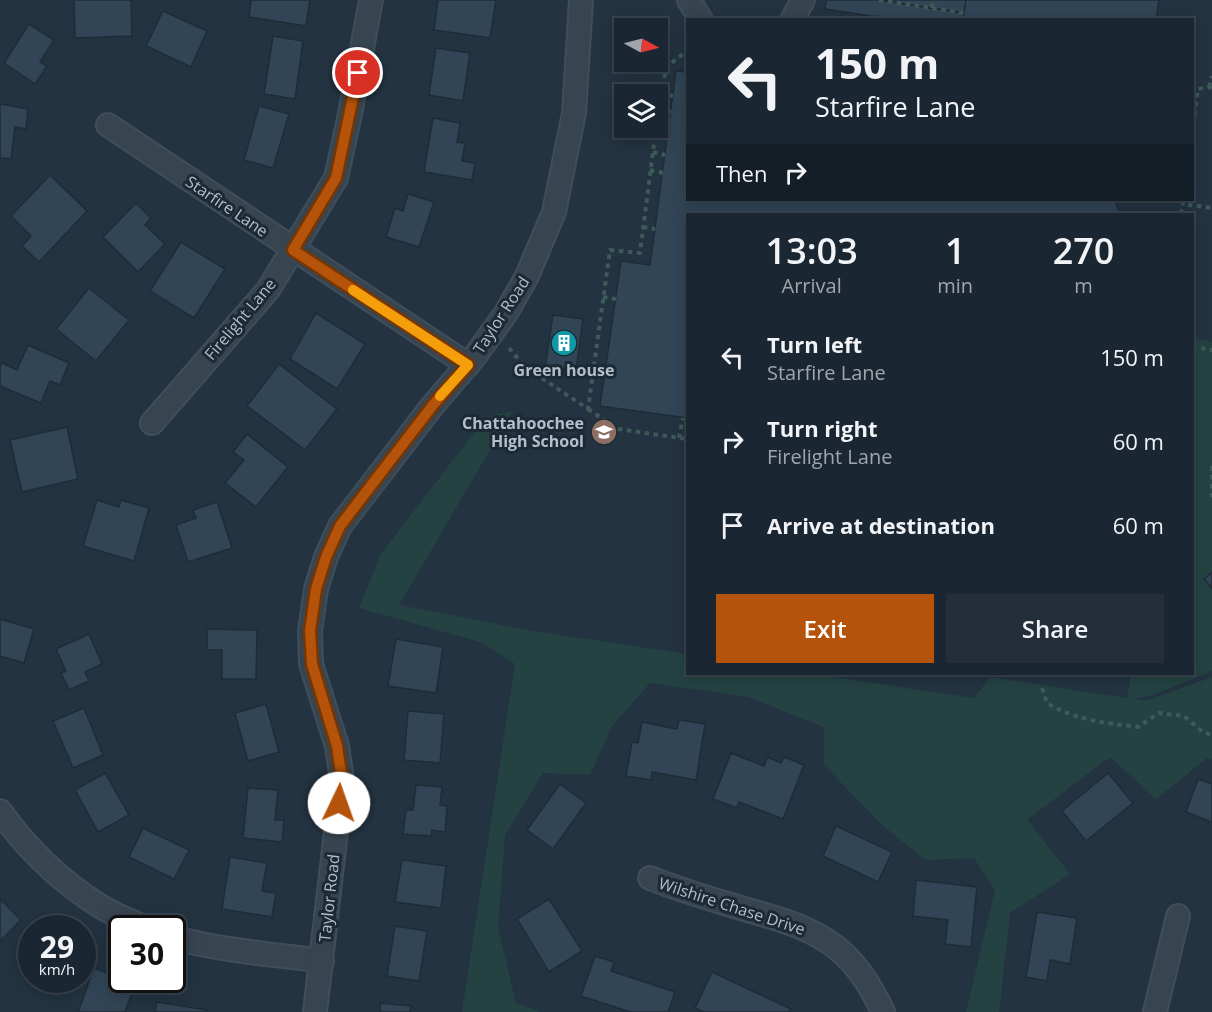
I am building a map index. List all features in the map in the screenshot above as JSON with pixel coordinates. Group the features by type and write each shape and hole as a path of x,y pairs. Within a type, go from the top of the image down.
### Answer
{"street":[{"name":"Firelight Lane","path":"152,423 268,290 336,178 371,0"},
{"name":"Taylor Road","path":"315,1012 342,780 337,746 312,664 310,631 316,589 326,557 340,526 433,405 468,365 506,313 527,276 554,212 574,113 581,0"},
{"path":"689,0 700,18"},
{"path":"793,18 803,0"},
{"name":"Starfire Lane","path":"108,125 468,365"},
{"path":"0,811 17,835 56,874 101,907 118,915"},
{"name":"Wilshire Chase Drive","path":"650,878 680,890 794,924 816,934 838,949 858,968 872,987 883,1012"},
{"path":"1155,1012 1178,916"},
{"path":"186,941 205,946 322,961"}],"path":[{"path":"879,0 911,3 964,13"},
{"path":"932,8 933,0"},
{"path":"663,84 666,67 686,52"},
{"path":"1194,118 1198,88 1211,88 1212,76"},
{"path":"668,95 673,96"},
{"path":"588,409 610,250 640,253 655,138"},
{"path":"653,152 665,154"},
{"path":"650,171 663,173"},
{"path":"1183,202 1212,208"},
{"path":"643,227 655,229"},
{"path":"603,297 616,298"},
{"path":"1194,346 1212,350"},
{"path":"509,348 525,367 618,429 686,439"},
{"path":"593,370 605,371"},
{"path":"679,438 683,418"},
{"path":"1212,466 1212,501"},
{"path":"1042,688 1047,703 1064,713 1099,722 1138,727 1159,712 1184,716 1203,732 1212,735"}],"green space":[{"path":"1194,338 1212,342 1212,671 1153,695 1133,699 1146,701 1212,677 1212,759 1207,758 1156,799 1110,757 1027,820 1070,874 1010,913 999,1012 966,1012 995,890 974,858 925,860 881,824 824,765 824,727 749,697 650,683 612,726 590,775 543,773 505,835 498,928 516,1003 541,1012 462,1012 515,664 480,642 359,608 381,554 486,417 513,411 399,605 534,631 686,654 686,675 821,675 974,698 990,677 1127,698 1131,675 1194,675"}],"building":[{"path":"74,0 131,0 132,36 75,38"},
{"path":"251,0 310,0 306,26 249,17"},
{"path":"438,0 496,0 490,38 434,30"},
{"path":"826,0 879,0 964,13 963,18 884,18 825,9"},
{"path":"879,0 966,0 964,13"},
{"path":"966,0 1159,0 1156,18 963,18"},
{"path":"163,11 207,31 191,67 146,46"},
{"path":"29,24 54,40 40,62 47,66 35,84 4,63"},
{"path":"273,36 303,41 295,99 264,94"},
{"path":"436,48 470,53 463,101 429,95"},
{"path":"676,71 686,72 686,201 1114,201 1120,213 686,213 686,418 600,406 621,261 650,265"},
{"path":"0,104 28,109 26,129 15,127 11,159 0,158"},
{"path":"259,106 289,114 273,168 244,160"},
{"path":"433,118 460,123 457,142 465,143 462,161 475,163 472,180 424,172"},
{"path":"50,175 87,211 39,262 22,246 31,236 11,216"},
{"path":"408,194 434,202 419,247 386,237 395,208 403,211"},
{"path":"136,203 151,218 145,225 165,244 138,272 103,237"},
{"path":"181,242 225,269 194,318 150,291"},
{"path":"89,288 129,320 96,361 56,329"},
{"path":"316,313 365,344 337,389 290,359"},
{"name":"Green house","path":"553,315 583,319 576,370 545,368"},
{"path":"28,345 69,363 60,385 50,381 41,403 0,386 2,363 17,370"},
{"path":"279,364 337,409 305,450 247,406"},
{"path":"67,427 78,479 22,492 10,440"},
{"path":"247,434 288,467 256,507 225,483 244,460 233,452"},
{"path":"97,500 119,507 121,500 149,508 134,561 83,546"},
{"path":"217,502 232,548 188,562 176,525 196,518 193,510"},
{"path":"1212,572 1212,588 1204,579"},
{"path":"0,619 34,629 24,663 0,656"},
{"path":"207,629 257,630 256,679 222,679 222,650 207,650"},
{"path":"89,634 102,664 85,672 89,681 69,690 61,673 66,671 56,649"},
{"path":"396,639 443,647 436,693 388,686"},
{"path":"266,704 279,752 248,761 235,713"},
{"path":"84,708 103,755 73,768 53,721"},
{"path":"408,711 444,714 440,763 404,760"},
{"path":"679,720 705,724 696,780 652,772 651,780 626,776 632,742 638,743 642,722 677,729"},
{"path":"731,753 764,766 767,757 781,763 784,757 804,765 783,819 739,802 737,808 713,799"},
{"path":"105,773 129,815 98,832 75,790"},
{"path":"1108,773 1133,803 1086,841 1062,811"},
{"path":"1198,779 1212,784 1212,822 1186,812"},
{"path":"560,784 586,803 553,849 527,830"},
{"path":"416,785 442,787 440,805 447,806 445,832 432,830 431,836 403,834 406,810 413,810"},
{"path":"248,788 278,790 275,820 284,820 282,842 243,838"},
{"path":"836,826 892,852 878,882 823,856"},
{"path":"143,828 189,850 174,879 129,857"},
{"path":"230,857 267,863 262,891 276,893 272,917 222,909"},
{"path":"402,860 446,866 441,908 395,902"},
{"path":"916,880 977,887 971,947 945,944 948,920 913,916"},
{"path":"0,899 18,917 18,923 0,941"},
{"path":"549,899 582,951 549,972 517,919"},
{"path":"1037,912 1077,918 1070,964 1050,960 1047,981 1026,977"},
{"path":"395,926 427,931 419,981 387,976"},
{"path":"595,956 614,962 611,971 675,992 668,1012 630,1012 581,996"},
{"path":"96,969 108,973 108,993 132,993 125,1012 78,1012 85,993 96,993"},
{"path":"712,972 791,1009 789,1012 704,1012 695,1008"},
{"path":"157,1002 207,1010 206,1012 155,1012"},
{"path":"380,1003 411,1006 410,1012 380,1012"}],"slow traffic":[{"path":"353,290 468,365 440,396"}],"place":[{"name":"Green house","path":"564,343"},
{"name":"Chattahoochee High School","path":"604,432"}],"route":[{"path":"339,803 342,780 337,746 312,664 310,631 316,589 326,557 340,526 433,405 468,365 293,250 336,178 358,73"}]}
